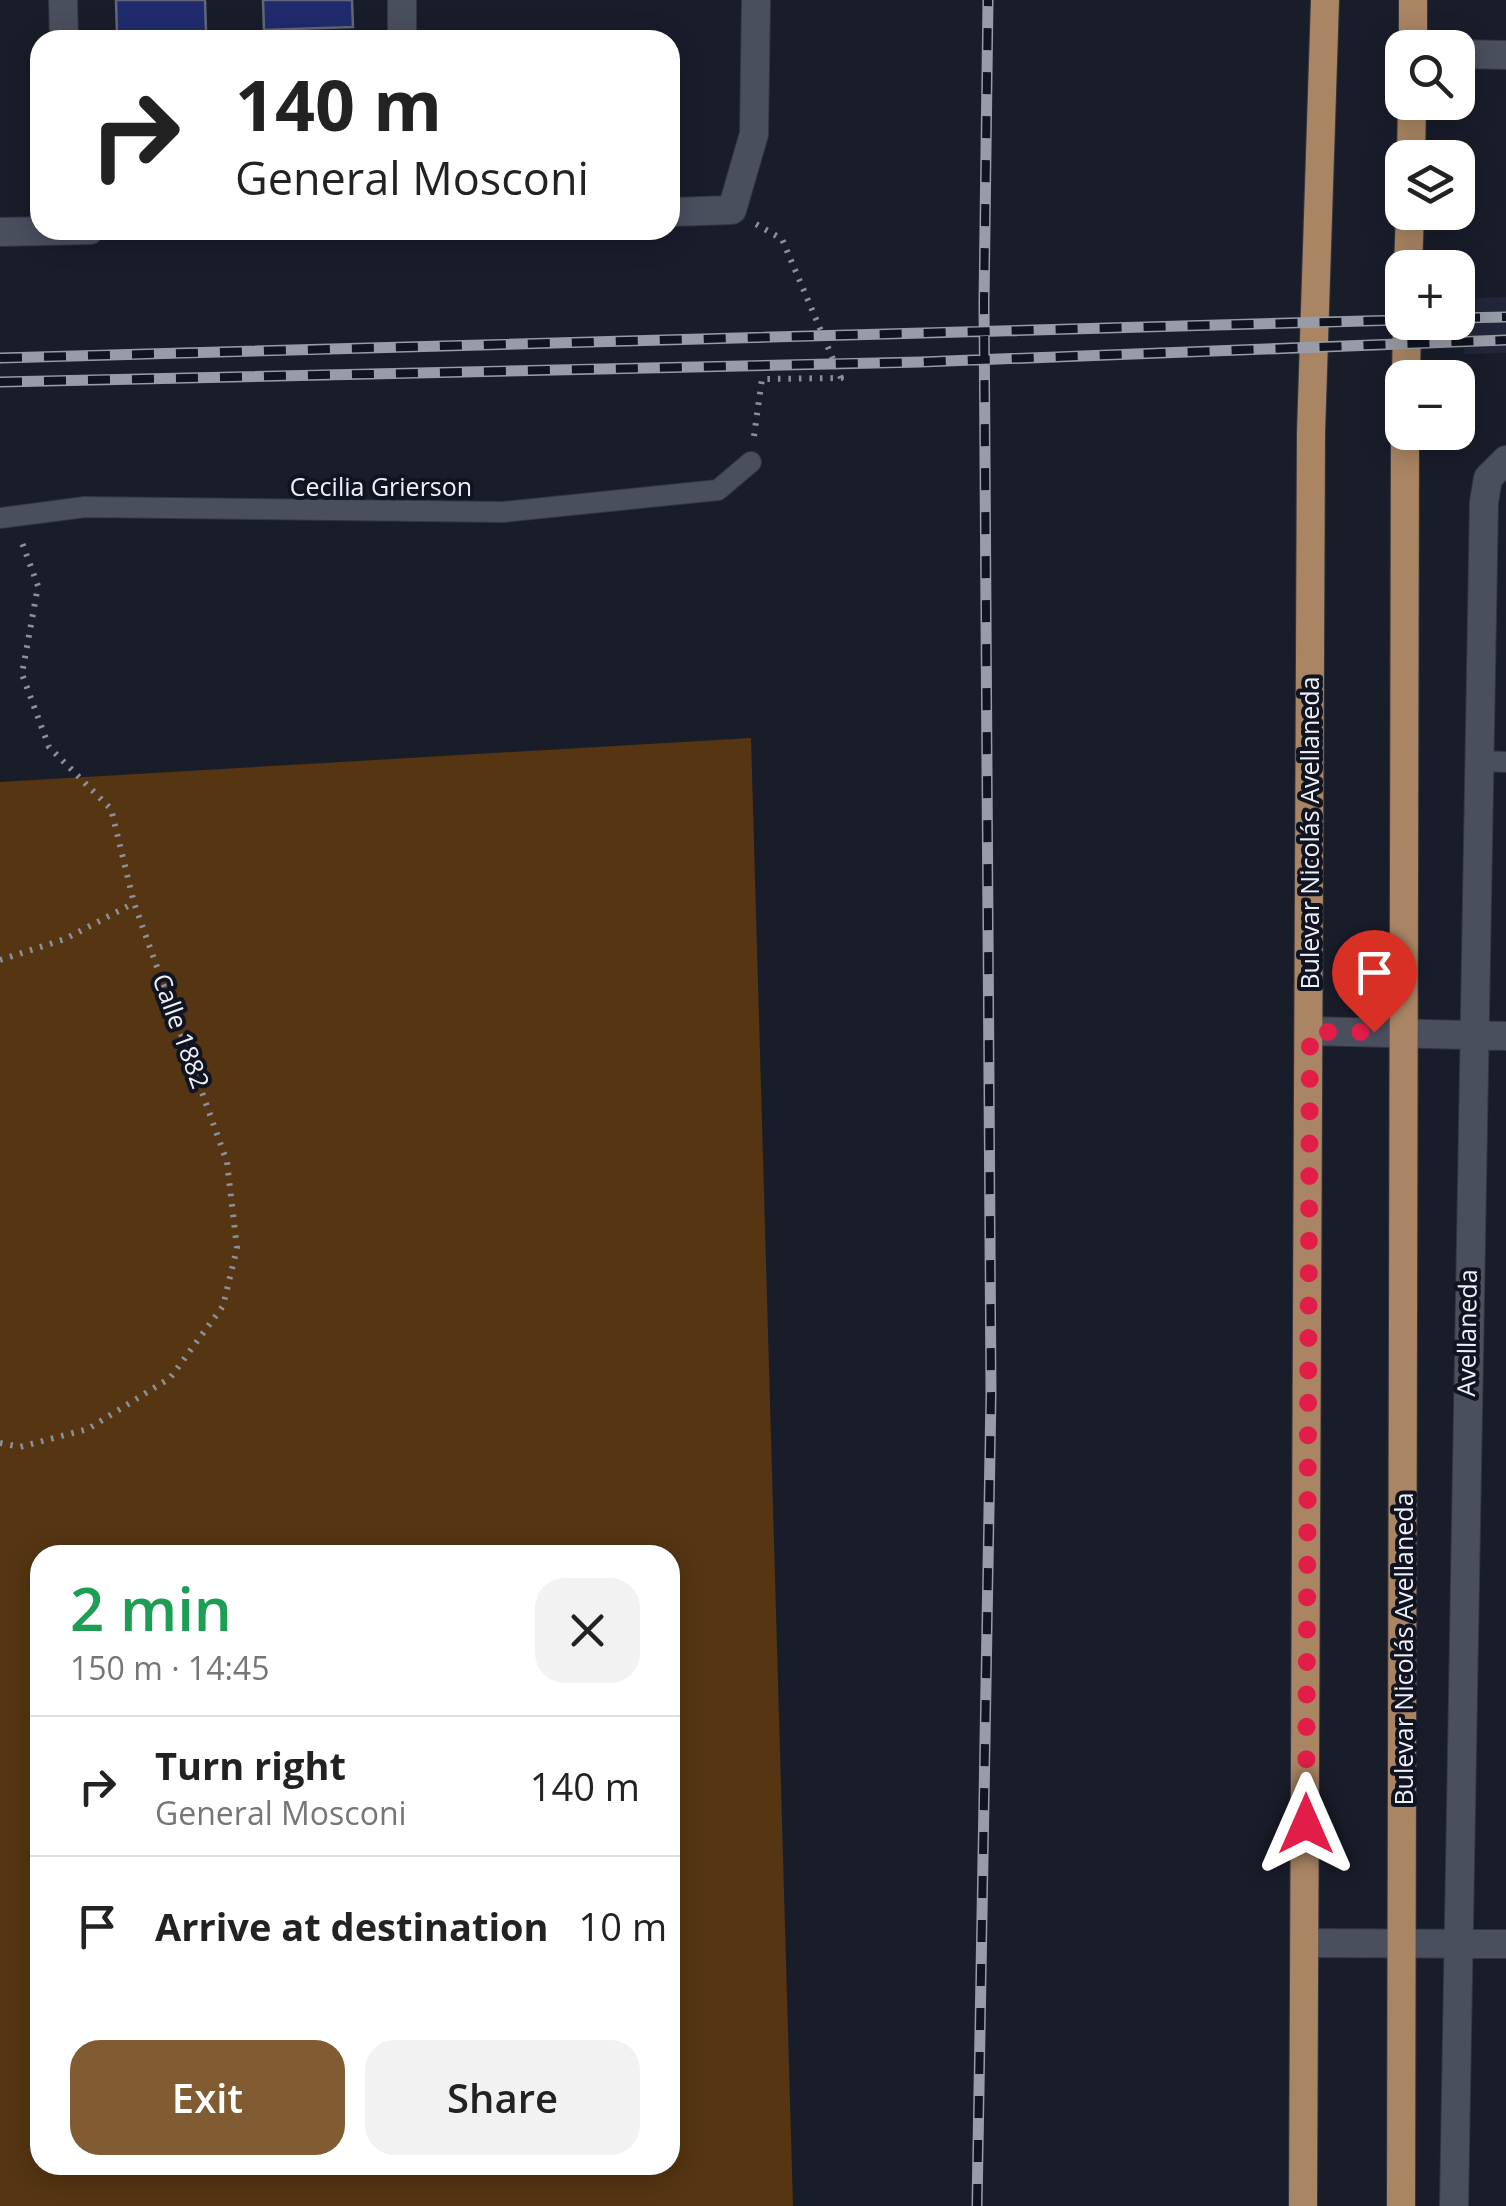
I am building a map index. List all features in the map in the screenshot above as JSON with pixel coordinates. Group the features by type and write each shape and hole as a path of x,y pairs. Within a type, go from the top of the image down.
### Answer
{"main road":[{"name":"Bulevar Nicolás Avellaneda","path":"1303,2206 1311,432 1325,0"},
{"path":"1413,0 1413,30"},
{"name":"Bulevar Nicolás Avellaneda","path":"1401,2206 1404,450"}],"street":[{"path":"63,0 64,30"},
{"path":"402,0 402,30"},
{"path":"680,212 732,210 754,134 756,0"},
{"path":"1475,54 1506,55"},
{"path":"0,232 30,231"},
{"name":"Avellaneda","path":"1454,2206 1476,761 1484,502 1488,478 1502,461"},
{"path":"1310,1032 1506,1036"},
{"path":"1305,1943 1506,1944"}],"lane":[{"name":"Cecilia Grierson","path":"6,517 85,507 294,513 504,512 718,490 751,462"},
{"path":"1476,761 1506,762"}],"path":[{"path":"732,210 782,239 841,378 762,380 751,462"},
{"name":"Calle 1882","path":"0,1443 20,1447 88,1429 170,1378 223,1306 237,1248 227,1162 134,903 111,809 50,746 22,674 38,586 6,517"},
{"path":"0,960 66,939 134,903"}],"shaded area":[{"path":"1506,297 1506,353 1464,354 1464,340 1475,340 1475,298"},
{"path":"751,738 793,2206 0,2206 0,782"}],"building":[{"path":"116,0 205,0 206,30 117,30"},
{"path":"263,0 352,0 353,27 264,30"}],"railway":[{"path":"977,2206 991,1394 984,303 988,0"},
{"path":"1475,318 1506,317"},
{"path":"0,358 1385,320"},
{"path":"0,382 921,362 1506,340"}],"route":[{"path":"1306,1824 1310,1032 1374,1032"}]}
